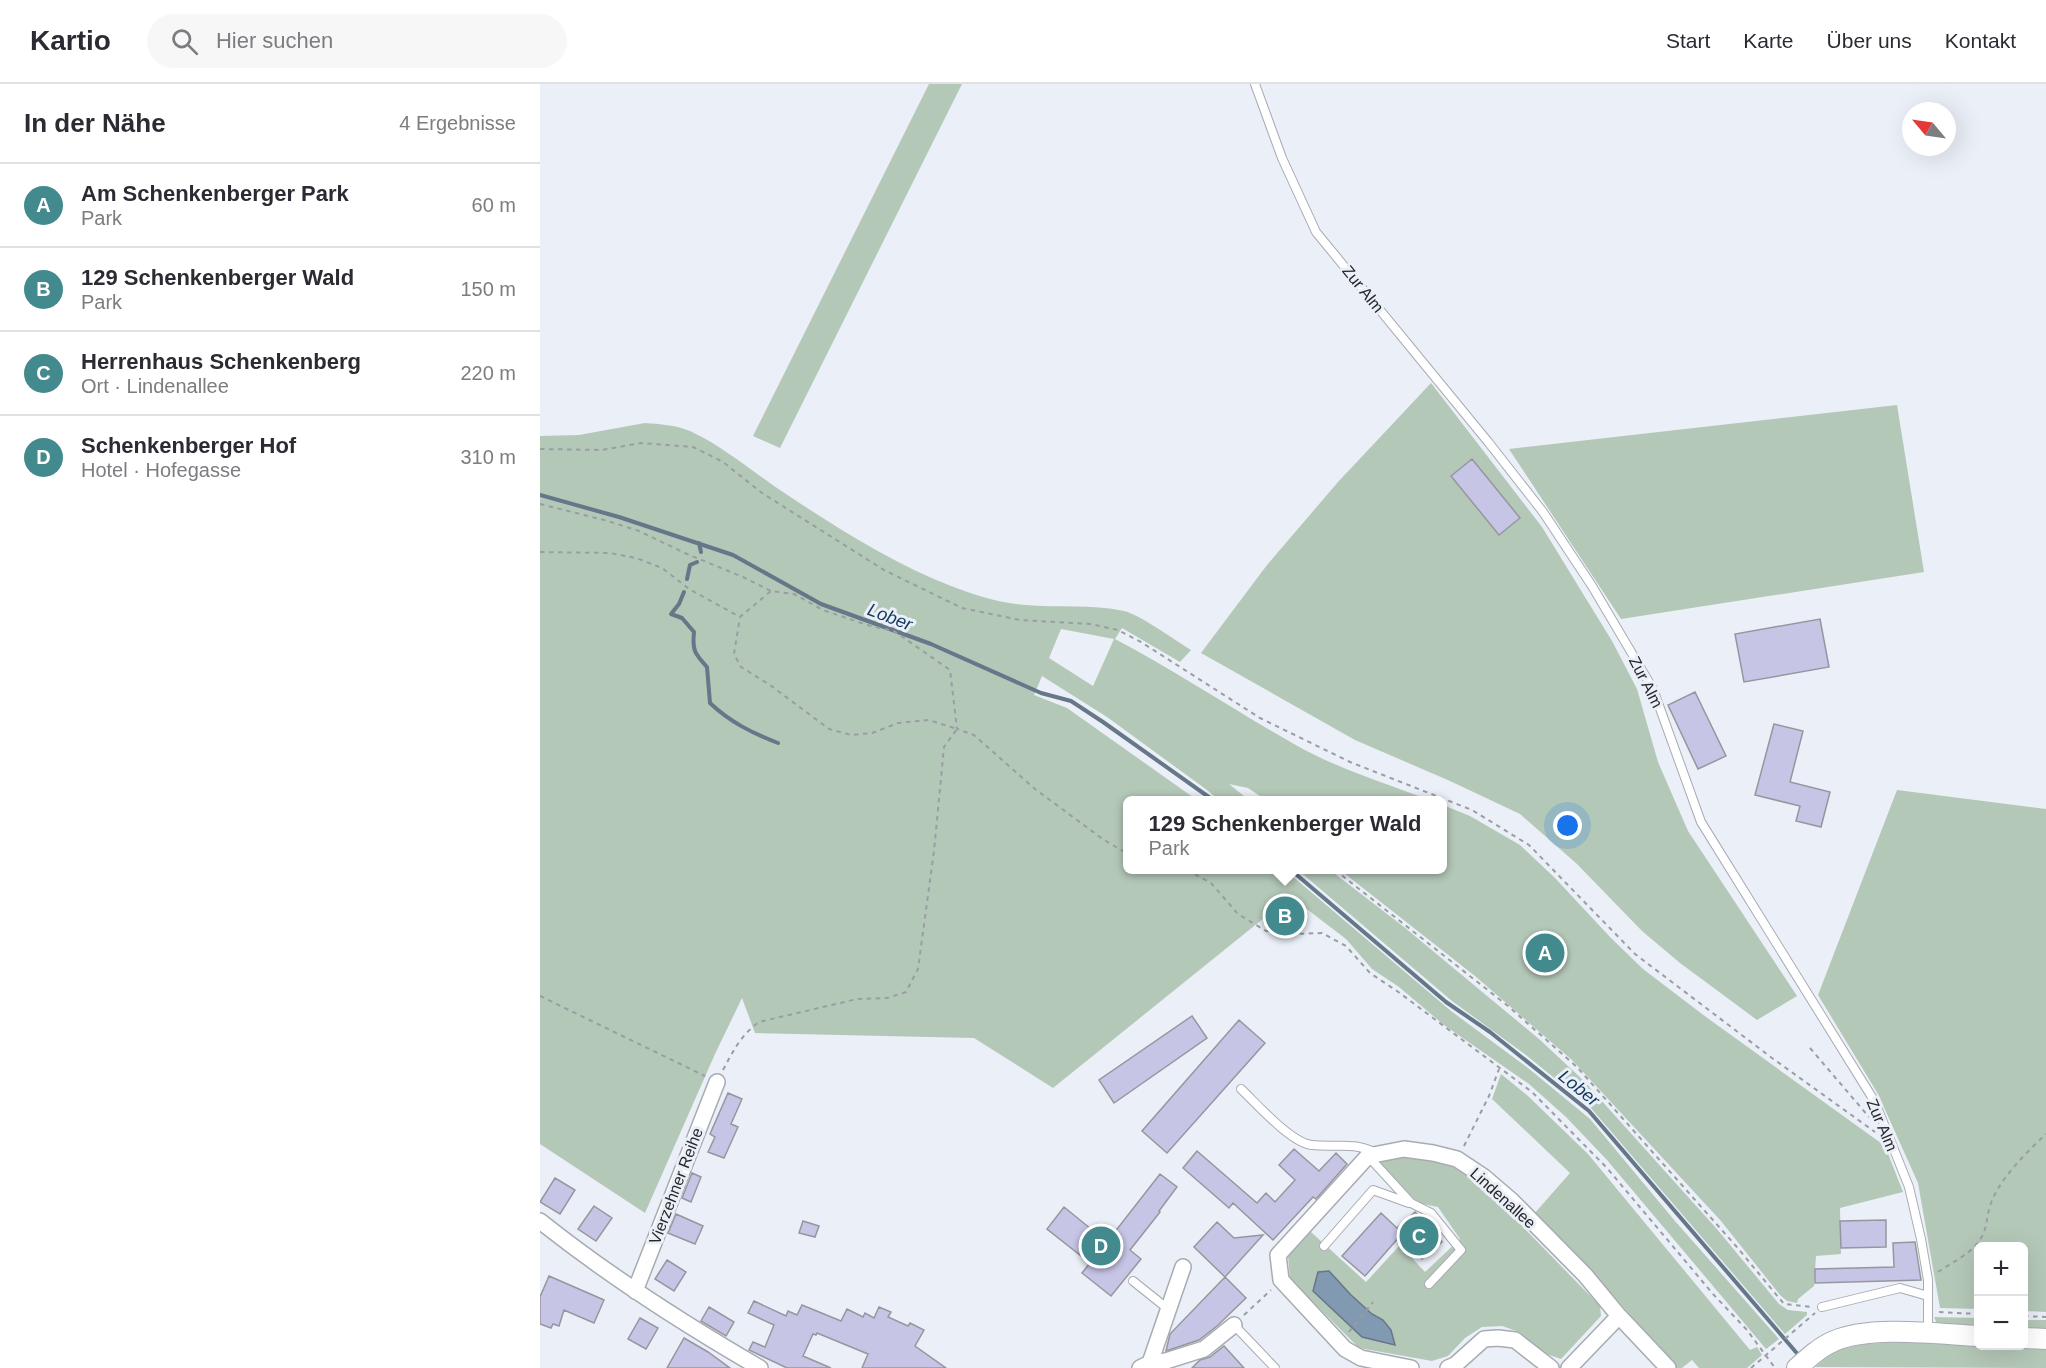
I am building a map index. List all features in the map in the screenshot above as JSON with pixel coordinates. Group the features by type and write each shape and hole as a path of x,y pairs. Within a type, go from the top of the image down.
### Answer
{"street":[{"name":"Vierzehner Reihe","path":"635,1291 717,1082"},
{"name":"Lindenallee","path":"1372,1155 1404,1149 1433,1153 1457,1159 1484,1177 1512,1201 1585,1275 1619,1317 1668,1368"},
{"path":"1372,1155 1278,1255 1281,1280 1345,1349 1352,1362 1412,1368"},
{"path":"540,1221 635,1291 689,1327 760,1368"},
{"path":"1145,1365 1183,1267"},
{"path":"1569,1368 1619,1317"},
{"path":"1145,1365 1204,1349 1234,1324"},
{"path":"1797,1368 1816,1351 1837,1339 1853,1336 1888,1333 1974,1336"},
{"path":"1448,1368 1455,1365 1484,1339 1498,1338 1515,1340 1551,1368"},
{"path":"2028,1338 2046,1338"}],"lane":[{"name":"Zur Alm","path":"1255,84 1282,158 1316,232 1489,443 1543,513 1592,586 1653,689 1701,822 1875,1102 1909,1187 1921,1239 1928,1280 1928,1333"},
{"path":"1241,1089 1297,1141 1311,1145 1360,1146 1372,1155 1411,1203"},
{"path":"1324,1246 1373,1190 1411,1203 1431,1213 1461,1250 1429,1284"},
{"path":"1133,1281 1168,1309"},
{"path":"1822,1307 1900,1288 1928,1296"},
{"path":"1234,1324 1275,1368"}],"path":[{"path":"540,449 602,450 641,443 693,447 723,462 762,493 884,570 962,608 1020,620 1091,624 1118,630 1142,642 1270,723 1350,762 1436,796"},
{"path":"540,504 639,531 771,591 794,594 823,610 867,626 894,631 950,670 957,729 944,747 934,851 918,969 906,992 887,998 857,999 759,1022 746,1032 733,1048 717,1082 540,996"},
{"path":"540,552 610,553 636,558 662,568 688,589 740,617"},
{"path":"771,591 740,617 734,654 741,667 770,685 829,729 850,735 872,732 898,723 929,720 974,735 1035,789 1104,840 1123,851"},
{"path":"1447,800 1472,810 1529,845 1635,954 1772,1058 1890,1143"},
{"path":"1194,874 1211,883 1238,914 1266,931 1296,934 1322,933 1346,946 1370,973 1532,1092 1607,1168 1713,1294 1747,1330 1775,1368"},
{"path":"1340,874 1481,984 1577,1068 1736,1246 1784,1304 1797,1307 1822,1307"},
{"path":"1810,1048 1869,1118"},
{"path":"1457,1159 1489,1096 1499,1069"},
{"path":"1928,1280 1958,1260 1975,1245 1988,1224 1992,1202 1997,1192 2025,1155 2046,1134"},
{"path":"1234,1324 1281,1280"},
{"path":"1349,1332 1373,1302"},
{"path":"1751,1368 1822,1307"},
{"path":"1927,1311 1974,1314"},
{"path":"2028,1316 2046,1317"}],"green space":[{"path":"929,84 962,84 780,448 753,436"},
{"path":"1431,383 1542,527 1612,641 1637,689 1658,762 1688,831 1797,996 1757,1020 1680,963 1642,931 1577,864 1520,814 1355,740 1201,653 1267,565 1338,482"},
{"path":"1897,405 1924,572 1621,619 1509,449"},
{"path":"645,423 668,425 690,431 716,445 850,535 910,568 951,586 987,598 1015,604 1099,608 1131,613 1191,650 1180,662 1122,628 1115,639 1310,753 1360,775 1419,796 1260,796 1248,788 1229,784 1244,796 1214,796 1107,717 1042,676 1034,695 1067,708 1191,796 1123,796 1123,874 1290,874 1451,1011 1528,1068 1590,1119 1675,1221 1779,1339 1766,1349 1607,1160 1566,1117 1529,1084 1444,1025 1399,987 1372,969 1346,939 1291,897 1281,905 1305,910 1307,914 1305,918 1288,928 1265,921 1264,918 1053,1088 974,1038 755,1033 742,998 645,1213 540,1144 540,436 579,435","holes":["1061,629 1114,639 1093,686 1049,658"]},
{"path":"1897,790 2046,809 2046,1312 2028,1311 2028,1242 1974,1242 1974,1309 1940,1308 1918,1183 1878,1094 1818,995"},
{"path":"1447,807 1470,816 1520,845 1643,969 1885,1146 1903,1192 1840,1208 1841,1254 1816,1256 1814,1286 1798,1299 1797,1303 1787,1301 1721,1221 1572,1060 1475,976 1345,874 1447,874"},
{"path":"1303,874 1335,874 1404,927 1539,1039 1583,1080 1716,1228 1779,1304 1788,1310 1807,1312 1807,1315 1785,1334 1590,1107 1526,1055 1452,1001"},
{"path":"1501,1074 1528,1096 1588,1154 1750,1350 1757,1347 1762,1355 1747,1368 1699,1368 1692,1360 1682,1368 1676,1368 1593,1272 1534,1214 1570,1173 1492,1099"},
{"path":"1404,1154 1455,1166 1482,1185 1600,1306 1601,1316 1561,1359 1546,1354 1519,1332 1502,1326 1482,1327 1465,1338 1448,1356 1432,1361 1359,1348 1290,1279 1288,1256 1311,1232 1366,1282 1400,1245 1425,1272 1460,1239 1438,1207 1423,1204 1414,1199 1377,1160"},
{"path":"1934,1317 1974,1318 1974,1329 1938,1326"},
{"path":"2028,1320 2046,1320 2046,1331 2028,1330"},
{"path":"1899,1342 1974,1345 1974,1350 2028,1350 2028,1346 2046,1347 2046,1368 1815,1367 1833,1351 1865,1344"}],"water":[{"path":"1329,1271 1351,1295 1372,1314 1383,1320 1391,1330 1395,1345 1362,1337 1313,1291 1318,1272"}],"building":[{"path":"1472,459 1520,518 1499,535 1451,476"},
{"path":"1820,619 1829,667 1744,682 1735,634"},
{"path":"1695,692 1726,756 1698,769 1668,705"},
{"path":"1774,724 1803,731 1790,782 1830,792 1821,827 1796,821 1800,806 1755,795"},
{"path":"1192,1016 1207,1038 1114,1103 1099,1080"},
{"path":"1239,1020 1265,1043 1167,1153 1142,1131"},
{"path":"728,1093 742,1099 731,1124 738,1127 724,1158 708,1152 715,1137 710,1134"},
{"path":"1294,1149 1319,1171 1336,1153 1347,1164 1316,1199 1313,1197 1273,1240 1233,1203 1229,1208 1183,1168 1197,1151 1257,1203 1266,1193 1275,1202 1295,1180 1279,1165"},
{"path":"692,1173 701,1177 691,1202 682,1198"},
{"path":"1160,1174 1177,1187 1130,1250 1141,1259 1111,1296 1082,1273 1090,1263 1047,1229 1064,1207 1107,1242"},
{"path":"555,1178 575,1190 560,1214 540,1202"},
{"path":"594,1206 612,1218 596,1241 578,1229"},
{"path":"1415,1212 1442,1242 1422,1259 1401,1235 1365,1276 1342,1256 1381,1213 1397,1228"},
{"path":"676,1214 703,1226 695,1244 668,1233"},
{"path":"1886,1220 1886,1247 1841,1248 1840,1221"},
{"path":"803,1221 819,1226 815,1237 799,1233"},
{"path":"1217,1222 1234,1238 1263,1235 1225,1277 1194,1247"},
{"path":"1915,1242 1921,1280 1815,1283 1815,1269 1894,1267 1893,1243"},
{"path":"667,1260 686,1272 674,1291 655,1279"},
{"path":"549,1276 604,1300 594,1323 564,1310 559,1326 553,1324 551,1328 540,1324 540,1297"},
{"path":"1225,1277 1246,1298 1199,1340 1166,1351 1170,1334"},
{"path":"754,1301 786,1316 788,1311 797,1315 802,1305 841,1321 847,1309 863,1317 865,1313 874,1318 879,1307 891,1312 888,1317 908,1326 910,1323 924,1330 915,1346 946,1368 862,1368 868,1354 817,1333 813,1334 803,1356 831,1368 787,1368 749,1350 753,1342 765,1347 774,1325 748,1313"},
{"path":"709,1307 734,1322 726,1336 701,1321"},
{"path":"640,1318 658,1328 646,1349 628,1339"},
{"path":"684,1338 708,1352 730,1368 667,1368"},
{"path":"1224,1346 1244,1368 1192,1368 1200,1360 1210,1357"}],"waterway":[{"name":"Lober","path":"540,495 619,517 733,555 821,604 931,644 1041,693 1071,701 1207,796"},
{"name":"Lober","path":"699,543 701,552"},
{"path":"687,579 690,565 697,562"},
{"path":"684,592 679,604 671,614 682,618 694,632 695,652 707,667 710,703 725,716 778,743"},
{"name":"Lober","path":"1296,874 1446,1002 1490,1032 1589,1111 1801,1358"}],"place":[{"name":"129 Schenkenberger Wald","path":"1285,916"},
{"name":"Am Schenkenberger Park","path":"1545,953"},
{"name":"Herrenhaus Schenkenberg","path":"1419,1236"},
{"name":"Schenkenberger Hof","path":"1101,1246"}]}
